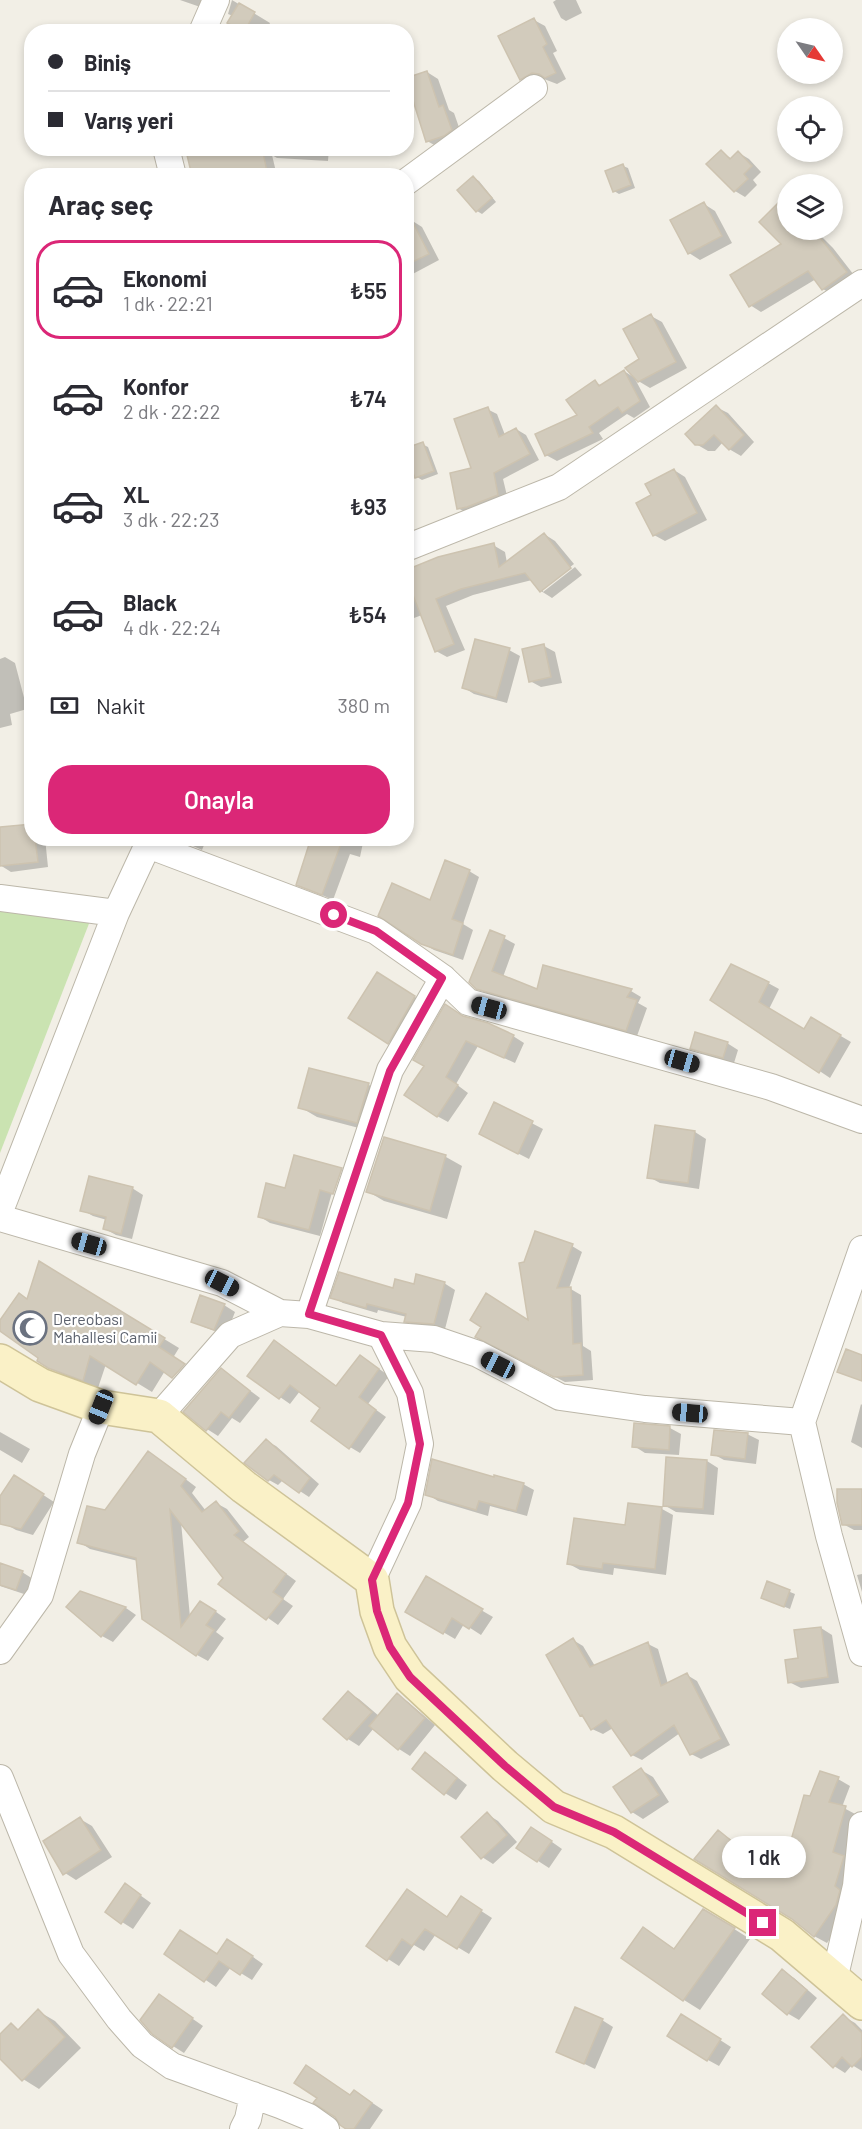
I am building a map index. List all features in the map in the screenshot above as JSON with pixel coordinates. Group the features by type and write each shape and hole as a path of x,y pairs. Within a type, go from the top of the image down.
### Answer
{"street":[{"path":"206,24 216,0"},
{"path":"414,176 534,88"},
{"path":"414,545 558,487 862,283"},
{"path":"0,1212 116,913 147,846"},
{"path":"159,846 376,931 442,978 468,1002 771,1087 862,1120"},
{"path":"0,898 116,913"},
{"path":"309,1314 390,1071 442,978"},
{"path":"0,1218 222,1283 280,1313 309,1314 381,1335 434,1340 478,1354 560,1397 645,1409 802,1422"},
{"path":"862,1249 802,1422 829,1536 862,1653"},
{"path":"159,1416 230,1335 280,1313"},
{"path":"381,1335 410,1393 420,1444 408,1503 372,1580 377,1611 390,1647 410,1677 505,1766 554,1807 614,1832 782,1935 862,2003"},
{"path":"0,1361 40,1386 101,1407 159,1416 244,1488 372,1580"},
{"path":"0,1651 40,1595 82,1454 101,1407"},
{"path":"0,1778 71,1954 119,2019 142,2045 172,2066 309,2117 326,2129"},
{"path":"834,1980 856,1886 862,1825"},
{"path":"243,2129 248,2119 253,2095"}],"green space":[{"path":"0,906 90,921 0,1153"}],"building":[{"path":"239,3 255,12 248,24 227,23"},
{"path":"534,18 547,44 543,47 556,73 545,78 532,73 520,80 498,36"},
{"path":"427,71 439,107 443,105 452,130 444,136 426,142 414,104 414,75"},
{"path":"721,150 730,159 738,151 752,166 744,174 748,179 734,192 706,164"},
{"path":"187,156 264,156 266,168 190,168"},
{"path":"623,164 631,185 613,192 605,171"},
{"path":"473,176 492,198 476,212 457,190"},
{"path":"704,202 722,236 688,254 670,220"},
{"path":"777,204 777,240 759,222"},
{"path":"414,225 429,254 414,261"},
{"path":"777,240 822,240 847,272 822,290 808,271 749,307 730,275 781,244"},
{"path":"651,314 676,362 638,382 625,368 639,359 623,329"},
{"path":"624,370 640,401 622,413 618,407 589,427 593,433 545,456 535,434 577,415 566,400 595,380 599,386"},
{"path":"716,405 744,435 729,450 714,435 703,445 695,445 685,434"},
{"path":"488,407 499,437 516,428 530,454 494,473 498,495 457,509 450,473 471,468 454,419"},
{"path":"423,442 434,471 415,478 414,475 414,445"},
{"path":"674,469 697,513 653,536 636,503 651,495 645,484"},
{"path":"544,533 571,568 540,592 525,573 461,589 436,599 454,644 435,652 414,598 414,567 438,557 494,543 499,567"},
{"path":"475,639 510,648 496,698 462,688"},
{"path":"544,644 551,677 529,682 522,649"},
{"path":"24,825 24,846 36,846 38,862 0,866 0,827"},
{"path":"308,846 340,846 322,895 296,885"},
{"path":"445,860 470,870 452,919 463,923 453,955 421,944 378,916 392,883 430,900"},
{"path":"490,930 505,936 492,971 537,989 543,965 632,989 627,997 637,1000 626,1031 476,989 469,982"},
{"path":"731,964 769,982 759,1002 804,1029 811,1017 841,1035 819,1073 710,1000"},
{"path":"377,972 415,996 388,1044 348,1018"},
{"path":"445,1004 463,1016 488,1023 514,1035 504,1058 466,1041 446,1077 458,1085 437,1117 404,1095 424,1066 413,1060"},
{"path":"695,1032 728,1042 723,1058 690,1049"},
{"path":"309,1068 369,1083 357,1123 298,1108"},
{"path":"494,1102 533,1121 518,1154 479,1134"},
{"path":"655,1125 695,1131 688,1183 647,1178"},
{"path":"384,1137 446,1155 430,1211 366,1192"},
{"path":"294,1155 342,1168 333,1194 320,1190 309,1230 258,1217 266,1183 285,1188"},
{"path":"89,1176 133,1187 121,1234 103,1229 106,1217 80,1211"},
{"path":"535,1231 573,1244 557,1288 571,1287 573,1344 581,1343 583,1375 554,1377 475,1337 481,1327 470,1320 486,1293 528,1320 519,1263 524,1262"},
{"path":"39,1261 165,1338 159,1347 185,1364 172,1378 150,1362 136,1385 90,1356 83,1381 48,1368 37,1361 38,1358 0,1331 0,1320 19,1293 27,1299"},
{"path":"339,1272 393,1288 395,1279 414,1284 416,1274 445,1282 434,1324 404,1322 406,1314 367,1304 366,1308 330,1298"},
{"path":"200,1295 225,1304 214,1330 191,1322"},
{"path":"274,1340 336,1386 360,1355 379,1369 359,1397 376,1410 349,1449 311,1421 320,1408 290,1385 279,1399 247,1376"},
{"path":"846,1349 862,1355 862,1381 837,1372"},
{"path":"221,1368 250,1391 229,1418 221,1412 206,1431 183,1412"},
{"path":"634,1423 670,1426 669,1450 632,1447"},
{"path":"714,1430 748,1433 745,1459 711,1455"},
{"path":"266,1439 310,1478 299,1493 274,1475 268,1481 244,1463"},
{"path":"148,1451 186,1479 181,1486 202,1512 216,1501 239,1531 234,1535 286,1574 273,1592 283,1599 266,1620 218,1584 223,1578 170,1510 181,1627 200,1601 216,1611 206,1625 214,1630 196,1656 142,1619 136,1558 77,1543 87,1506 105,1510"},
{"path":"666,1457 707,1460 703,1509 663,1506"},
{"path":"432,1459 524,1483 516,1511 479,1501 476,1510 425,1495"},
{"path":"14,1475 44,1494 21,1529 0,1524 0,1496"},
{"path":"837,1489 862,1489 862,1525 842,1525 837,1503"},
{"path":"628,1503 662,1507 655,1569 603,1563 602,1569 567,1564 574,1518 625,1525"},
{"path":"0,1563 23,1571 16,1590 0,1585"},
{"path":"426,1576 483,1609 469,1629 452,1618 443,1634 405,1612"},
{"path":"767,1581 790,1590 784,1607 761,1598"},
{"path":"80,1591 126,1607 101,1637 66,1607"},
{"path":"821,1627 828,1677 788,1683 785,1660 798,1658 794,1630"},
{"path":"573,1638 590,1667 648,1642 661,1686 687,1673 721,1739 690,1755 674,1725 631,1756 606,1720 591,1730 582,1715 580,1716 546,1655"},
{"path":"348,1691 372,1712 347,1740 323,1719"},
{"path":"397,1693 425,1718 398,1750 369,1726"},
{"path":"425,1752 457,1778 444,1795 412,1769"},
{"path":"641,1768 659,1795 631,1813 613,1787"},
{"path":"820,1771 839,1777 829,1802 846,1806 833,1852 844,1856 835,1886 840,1890 836,1905 814,1937 792,1919 694,1859 718,1830 754,1859 763,1846 785,1861 804,1795 810,1796"},
{"path":"487,1812 507,1835 481,1859 461,1837"},
{"path":"80,1817 101,1850 63,1875 43,1841"},
{"path":"531,1827 552,1841 537,1862 516,1848"},
{"path":"125,1883 141,1895 121,1924 105,1912"},
{"path":"407,1889 447,1917 461,1896 482,1910 457,1949 425,1929 412,1946 402,1939 387,1961 366,1946"},
{"path":"703,1909 735,1928 683,2001 621,1958 643,1927 674,1949"},
{"path":"180,1930 217,1954 227,1939 253,1956 240,1975 219,1961 204,1982 164,1954"},
{"path":"782,1969 807,1990 787,2015 762,1994"},
{"path":"159,1994 193,2018 172,2048 152,2034 140,2020"},
{"path":"575,2007 603,2019 584,2064 556,2052"},
{"path":"38,2009 65,2037 22,2081 0,2059 0,2034 11,2023 18,2030"},
{"path":"681,2014 721,2039 707,2061 667,2036"},
{"path":"843,2014 862,2033 862,2057 852,2067 842,2057 833,2068 811,2047"},
{"path":"306,2065 350,2095 354,2090 372,2103 354,2129 346,2129 340,2125 335,2117 313,2103 317,2098 294,2083"}],"place":[{"name":"Dereobası Mahallesi Camii","path":"30,1328"}],"route":[{"path":"334,915 376,931 442,978 390,1071 309,1314 381,1335 410,1393 420,1444 408,1503 372,1580 377,1611 390,1647 410,1677 505,1766 554,1807 614,1832 763,1923"}]}
